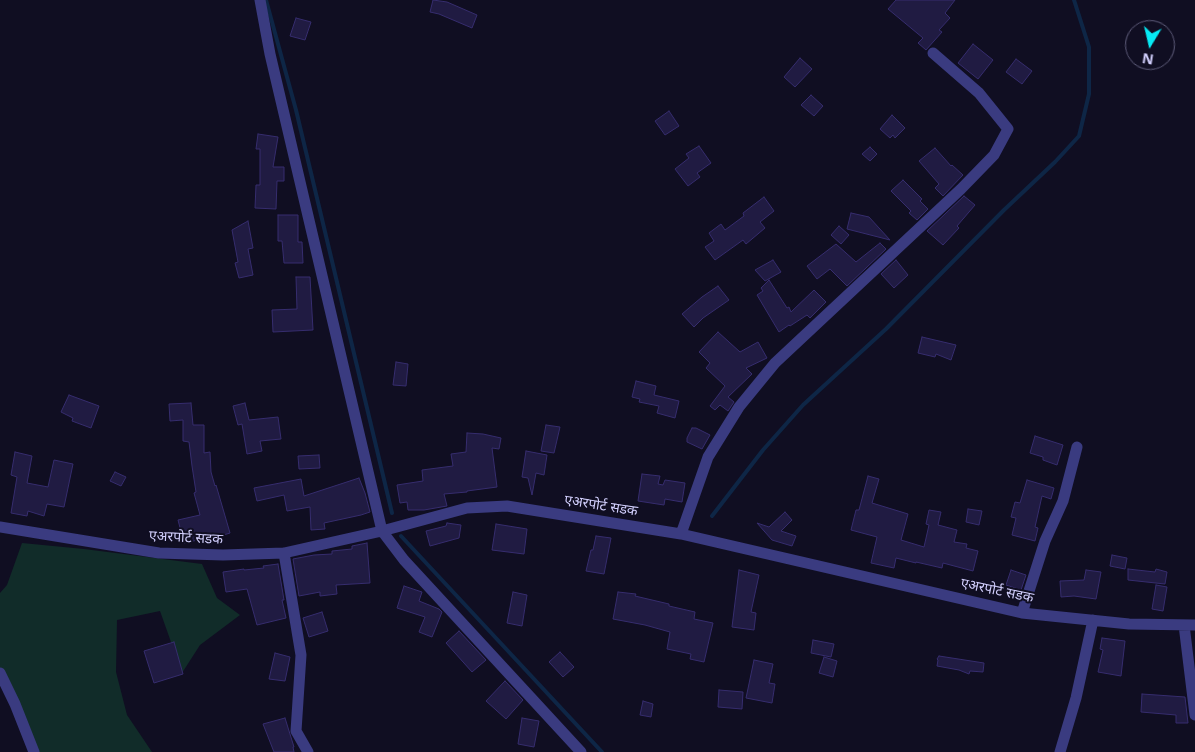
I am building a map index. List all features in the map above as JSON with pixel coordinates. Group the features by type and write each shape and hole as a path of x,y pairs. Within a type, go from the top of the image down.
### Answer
{"street":[{"path":"260,0 270,54 382,531 404,560 581,752"},
{"path":"681,534 708,457 739,408 775,363 876,270 994,155 1008,129 978,93 934,52"},
{"path":"1022,613 1045,541 1062,501 1077,447"},
{"name":"एअरपोर्ट सडक","path":"0,527 159,553 223,555 284,553 382,531 466,508 507,506 681,534 1022,613 1129,624 1189,625"},
{"path":"284,553 301,655 296,731 308,752"},
{"path":"1060,752 1076,698 1093,620"},
{"path":"1189,625 1195,715"},
{"path":"0,673 15,704 34,752"}],"green space":[{"path":"22,543 202,564 217,598 240,615 200,645 182,673 160,611 117,620 116,672 127,715 152,752 38,752 0,670 0,593 7,585"}],"building":[{"path":"433,0 447,2 477,15 472,28 430,12"},
{"path":"896,0 955,0 945,13 950,18 939,30 942,32 926,50 918,43 923,38 888,9"},
{"path":"296,18 311,22 305,40 290,36"},
{"path":"973,44 993,60 978,79 958,63"},
{"path":"800,58 812,69 795,87 784,77"},
{"path":"1016,59 1032,71 1022,84 1006,72"},
{"path":"811,95 823,106 814,116 801,105"},
{"path":"669,111 679,126 665,135 655,121"},
{"path":"892,115 905,128 895,138 893,135 890,138 880,129"},
{"path":"258,134 278,137 273,167 284,167 284,181 277,181 276,209 255,208 256,185 260,185 260,149 256,149"},
{"path":"699,146 711,163 697,173 700,177 688,186 675,169 689,158 686,154"},
{"path":"870,147 877,154 870,161 862,154"},
{"path":"935,148 951,166 963,175 943,196 935,188 939,184 919,161"},
{"path":"903,180 922,199 920,201 928,209 917,220 909,213 911,211 891,191"},
{"path":"964,196 975,205 957,226 959,228 943,245 927,231"},
{"path":"764,197 774,211 760,222 765,228 746,244 743,240 715,260 705,247 714,241 709,233 721,224 725,230 744,216 743,213"},
{"path":"851,213 869,217 890,240 847,229"},
{"path":"278,215 298,215 298,242 302,242 303,263 284,263 282,241 278,241"},
{"path":"248,221 253,248 248,249 253,275 239,278 235,263 238,262 232,230"},
{"path":"839,226 849,235 841,244 831,235"},
{"path":"880,243 886,249 847,286 830,269 817,279 807,266 836,244 856,262"},
{"path":"773,260 781,272 765,281 755,270"},
{"path":"896,260 908,275 894,288 881,274"},
{"path":"296,277 310,277 313,330 273,332 272,310 297,309"},
{"path":"769,280 791,312 814,290 826,302 810,318 807,315 779,332 757,295 763,291 761,288"},
{"path":"718,286 729,300 703,318 694,327 682,314"},
{"path":"718,332 740,352 758,342 767,358 746,368 752,374 728,397 734,402 728,411 720,405 715,410 710,406 725,386 706,368 710,363 699,352"},
{"path":"922,337 956,345 951,360 936,354 935,357 918,353"},
{"path":"396,362 408,364 406,386 393,385"},
{"path":"636,381 656,386 654,395 679,401 675,418 657,413 659,406 639,402 640,399 632,397"},
{"path":"69,395 99,406 91,428 72,421 73,418 61,412"},
{"path":"191,403 193,425 204,425 204,453 210,452 211,472 230,533 208,540 207,538 184,543 178,520 200,515 194,493 196,492 189,442 183,441 183,420 170,421 169,404"},
{"path":"245,403 249,420 278,417 281,439 260,441 262,451 247,454 242,424 238,425 233,406"},
{"path":"546,425 560,427 554,453 541,451"},
{"path":"692,428 710,435 702,449 687,442"},
{"path":"467,433 501,438 499,449 492,448 497,487 444,494 447,506 424,510 408,510 407,502 400,503 397,485 423,481 422,470 453,466 451,454 466,452"},
{"path":"1035,436 1063,445 1057,465 1043,460 1043,457 1030,453"},
{"path":"526,451 547,455 544,475 536,473 532,495 528,478 522,477"},
{"path":"15,452 32,456 27,483 48,487 54,460 73,464 64,507 47,504 44,516 28,511 27,516 11,513 17,477 11,475"},
{"path":"319,455 320,468 299,469 298,456"},
{"path":"115,472 126,477 121,486 110,481"},
{"path":"642,474 660,476 658,484 663,485 665,480 685,483 682,502 665,499 664,505 638,501"},
{"path":"868,476 879,479 872,503 908,514 901,540 924,547 929,525 926,524 929,510 941,512 938,525 957,530 954,542 967,544 966,548 978,551 973,571 943,563 942,568 896,558 894,568 871,563 877,537 851,530 856,510 859,510"},
{"path":"359,478 370,512 324,523 325,529 311,530 310,507 287,511 284,495 257,501 254,488 301,479 304,496"},
{"path":"1027,480 1054,488 1051,499 1042,496 1035,527 1038,528 1035,541 1012,535 1016,518 1011,517 1015,502 1020,503"},
{"path":"968,509 982,511 979,525 966,522"},
{"path":"785,512 792,520 781,531 796,536 792,546 772,540 757,523 769,527"},
{"path":"447,523 461,525 459,538 430,546 426,531 446,526"},
{"path":"496,524 527,529 524,554 492,550"},
{"path":"596,536 611,538 604,574 586,571"},
{"path":"367,543 370,583 336,585 337,594 320,596 320,592 299,596 293,559 332,554 332,551 352,549 352,546"},
{"path":"1112,555 1127,558 1125,569 1110,566"},
{"path":"278,564 286,618 257,625 247,589 226,592 223,572 264,568 263,566"},
{"path":"1128,569 1155,572 1156,569 1167,572 1165,584 1128,580"},
{"path":"739,570 759,575 751,612 756,613 754,630 732,627"},
{"path":"1011,570 1026,575 1021,590 1006,585"},
{"path":"1086,570 1101,572 1096,599 1074,596 1061,597 1060,581 1084,580"},
{"path":"1156,585 1167,587 1163,611 1152,609"},
{"path":"404,586 422,592 419,601 442,612 432,637 419,632 425,617 397,608"},
{"path":"513,592 527,595 522,626 507,623"},
{"path":"618,592 636,594 635,596 695,612 694,619 713,623 704,662 690,659 691,654 667,649 670,632 613,619"},
{"path":"322,612 328,631 309,637 303,618"},
{"path":"459,631 486,660 472,672 446,643"},
{"path":"1102,638 1125,641 1121,676 1098,672 1103,650 1100,649"},
{"path":"813,640 834,644 831,657 811,653"},
{"path":"174,642 183,674 154,683 144,651"},
{"path":"560,652 574,667 563,677 549,662"},
{"path":"275,653 290,657 285,681 269,679"},
{"path":"939,656 984,663 983,672 970,671 969,674 937,666"},
{"path":"824,657 837,661 833,677 819,673"},
{"path":"754,660 773,664 769,683 775,684 772,703 746,698"},
{"path":"505,681 523,700 506,719 486,701"},
{"path":"719,690 743,692 742,709 718,707"},
{"path":"1142,694 1185,697 1188,723 1176,723 1176,715 1141,712"},
{"path":"643,701 653,704 651,717 640,715"},
{"path":"285,718 294,752 274,752 263,724"},
{"path":"522,718 539,721 534,747 518,744"}],"waterway":[{"path":"266,0 296,110 392,513"},
{"path":"712,516 763,450 803,405 886,329 1079,136 1089,94 1089,47 1074,0"},
{"path":"401,536 602,752"}]}
